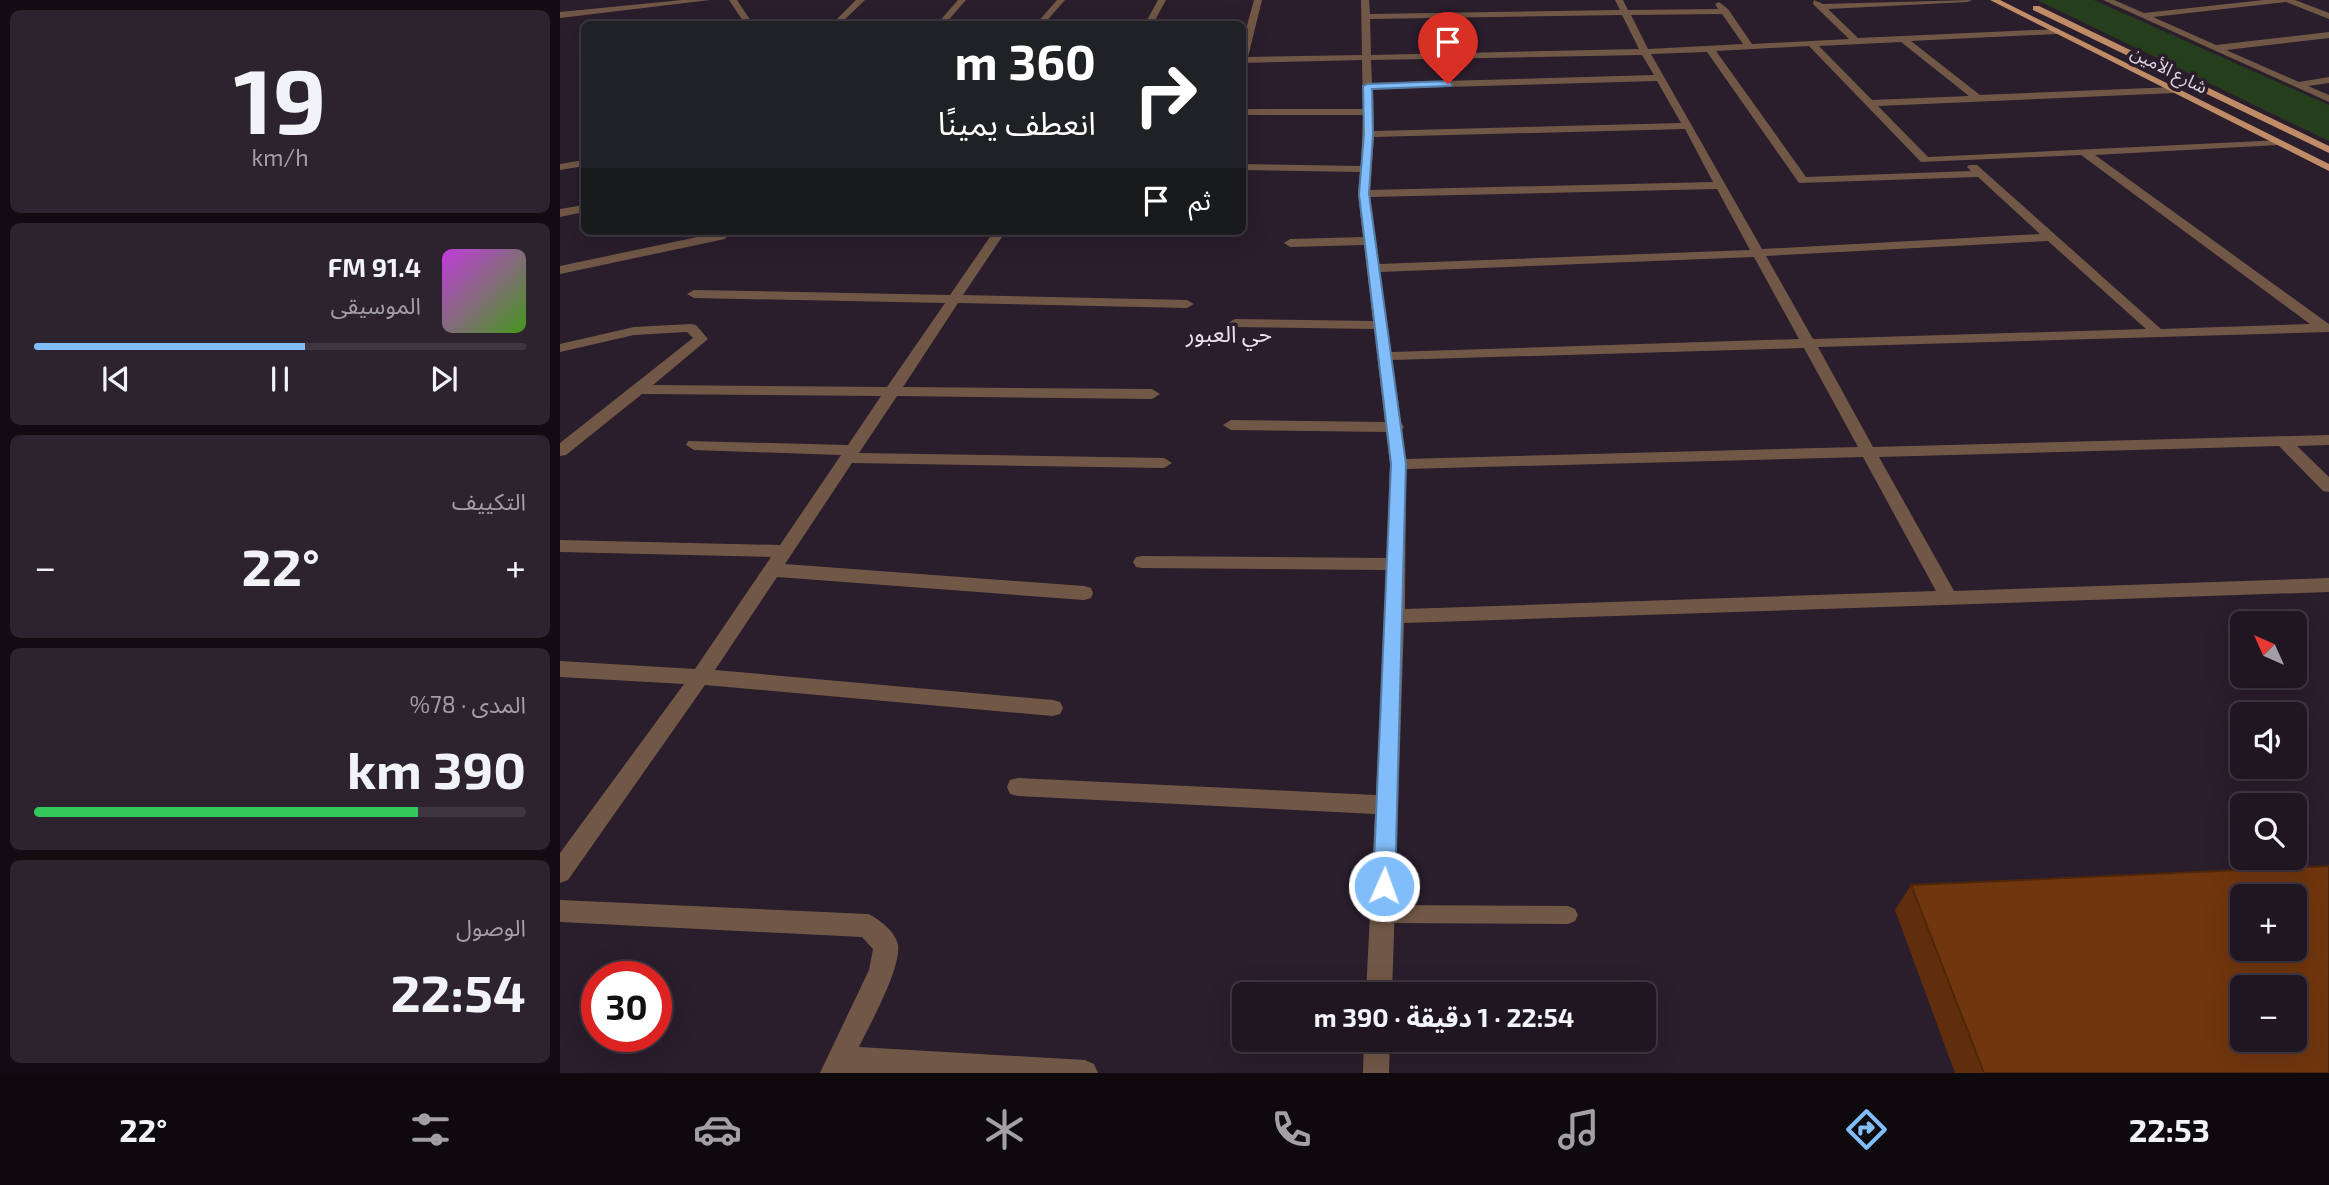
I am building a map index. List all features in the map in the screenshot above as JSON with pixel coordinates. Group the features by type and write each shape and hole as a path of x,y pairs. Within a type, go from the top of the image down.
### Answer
{"main road":[{"name":"شارع الأمين","path":"1994,0 2329,168"},
{"name":"شارع الأمين","path":"2018,0 2329,150"}],"street":[{"path":"560,15 626,12 665,2 706,0"},
{"path":"733,0 747,21"},
{"path":"839,21 861,0"},
{"path":"944,21 962,0"},
{"path":"1043,21 1061,0"},
{"path":"1151,21 1162,0"},
{"path":"1246,48 1258,0"},
{"path":"1717,0 1750,47"},
{"path":"1818,4 1968,0"},
{"path":"2107,0 2329,99"},
{"path":"2142,16 2287,0 2329,16"},
{"path":"1818,4 1856,41"},
{"path":"1380,982 1395,617 1398,464 1396,427 1364,194 1369,134 1365,8 1622,6 1725,11"},
{"path":"1622,6 1644,52 1662,78 1949,598"},
{"path":"1246,60 1644,52 2056,31"},
{"path":"2215,48 2329,35"},
{"path":"1903,39 1979,99"},
{"path":"1811,44 1925,160 2278,142"},
{"path":"1710,49 1803,181 1981,174"},
{"path":"1367,86 1662,78"},
{"path":"2297,85 2329,80"},
{"path":"1870,103 2175,90"},
{"path":"1246,112 1367,112"},
{"path":"1369,134 1688,126"},
{"path":"2084,152 2327,329"},
{"path":"1962,158 2159,334"},
{"path":"560,167 581,164"},
{"path":"1246,167 1366,169"},
{"path":"1364,194 1721,185"},
{"path":"560,213 581,210"},
{"path":"560,872 700,677 997,235"},
{"path":"560,270 721,236"},
{"path":"1375,268 1758,253 2051,237"},
{"path":"1290,243 1371,241"},
{"path":"694,294 1187,304"},
{"path":"1235,323 1382,325"},
{"path":"560,348 634,331 691,328 701,339 560,451"},
{"path":"1386,356 2327,329"},
{"path":"636,389 1152,394"},
{"path":"1231,425 1396,427"},
{"path":"1398,464 2329,440"},
{"path":"2283,441 2329,488"},
{"path":"694,445 850,454 1164,463"},
{"path":"560,546 785,551"},
{"path":"1142,562 1396,564"},
{"path":"772,570 1084,593"},
{"path":"1395,617 2329,585"},
{"path":"560,668 700,677 1053,708"},
{"path":"1018,787 1387,805"},
{"path":"560,911 868,926 886,946 881,972 836,1066 1085,1073"},
{"path":"1376,1073 1377,1052"}],"lane":[{"path":"1383,914 1568,915"}],"green space":[{"path":"2037,0 2094,0 2329,105 2329,141"}],"building":[{"path":"2329,866 2329,1073 1984,1073 1911,885 2241,870 2307,870 2307,867"}],"district":[{"name":"حي العبور","path":"1229,334"}],"route":[{"path":"1384,886 1398,464 1396,427 1364,194 1369,134 1367,86 1448,84"}]}
